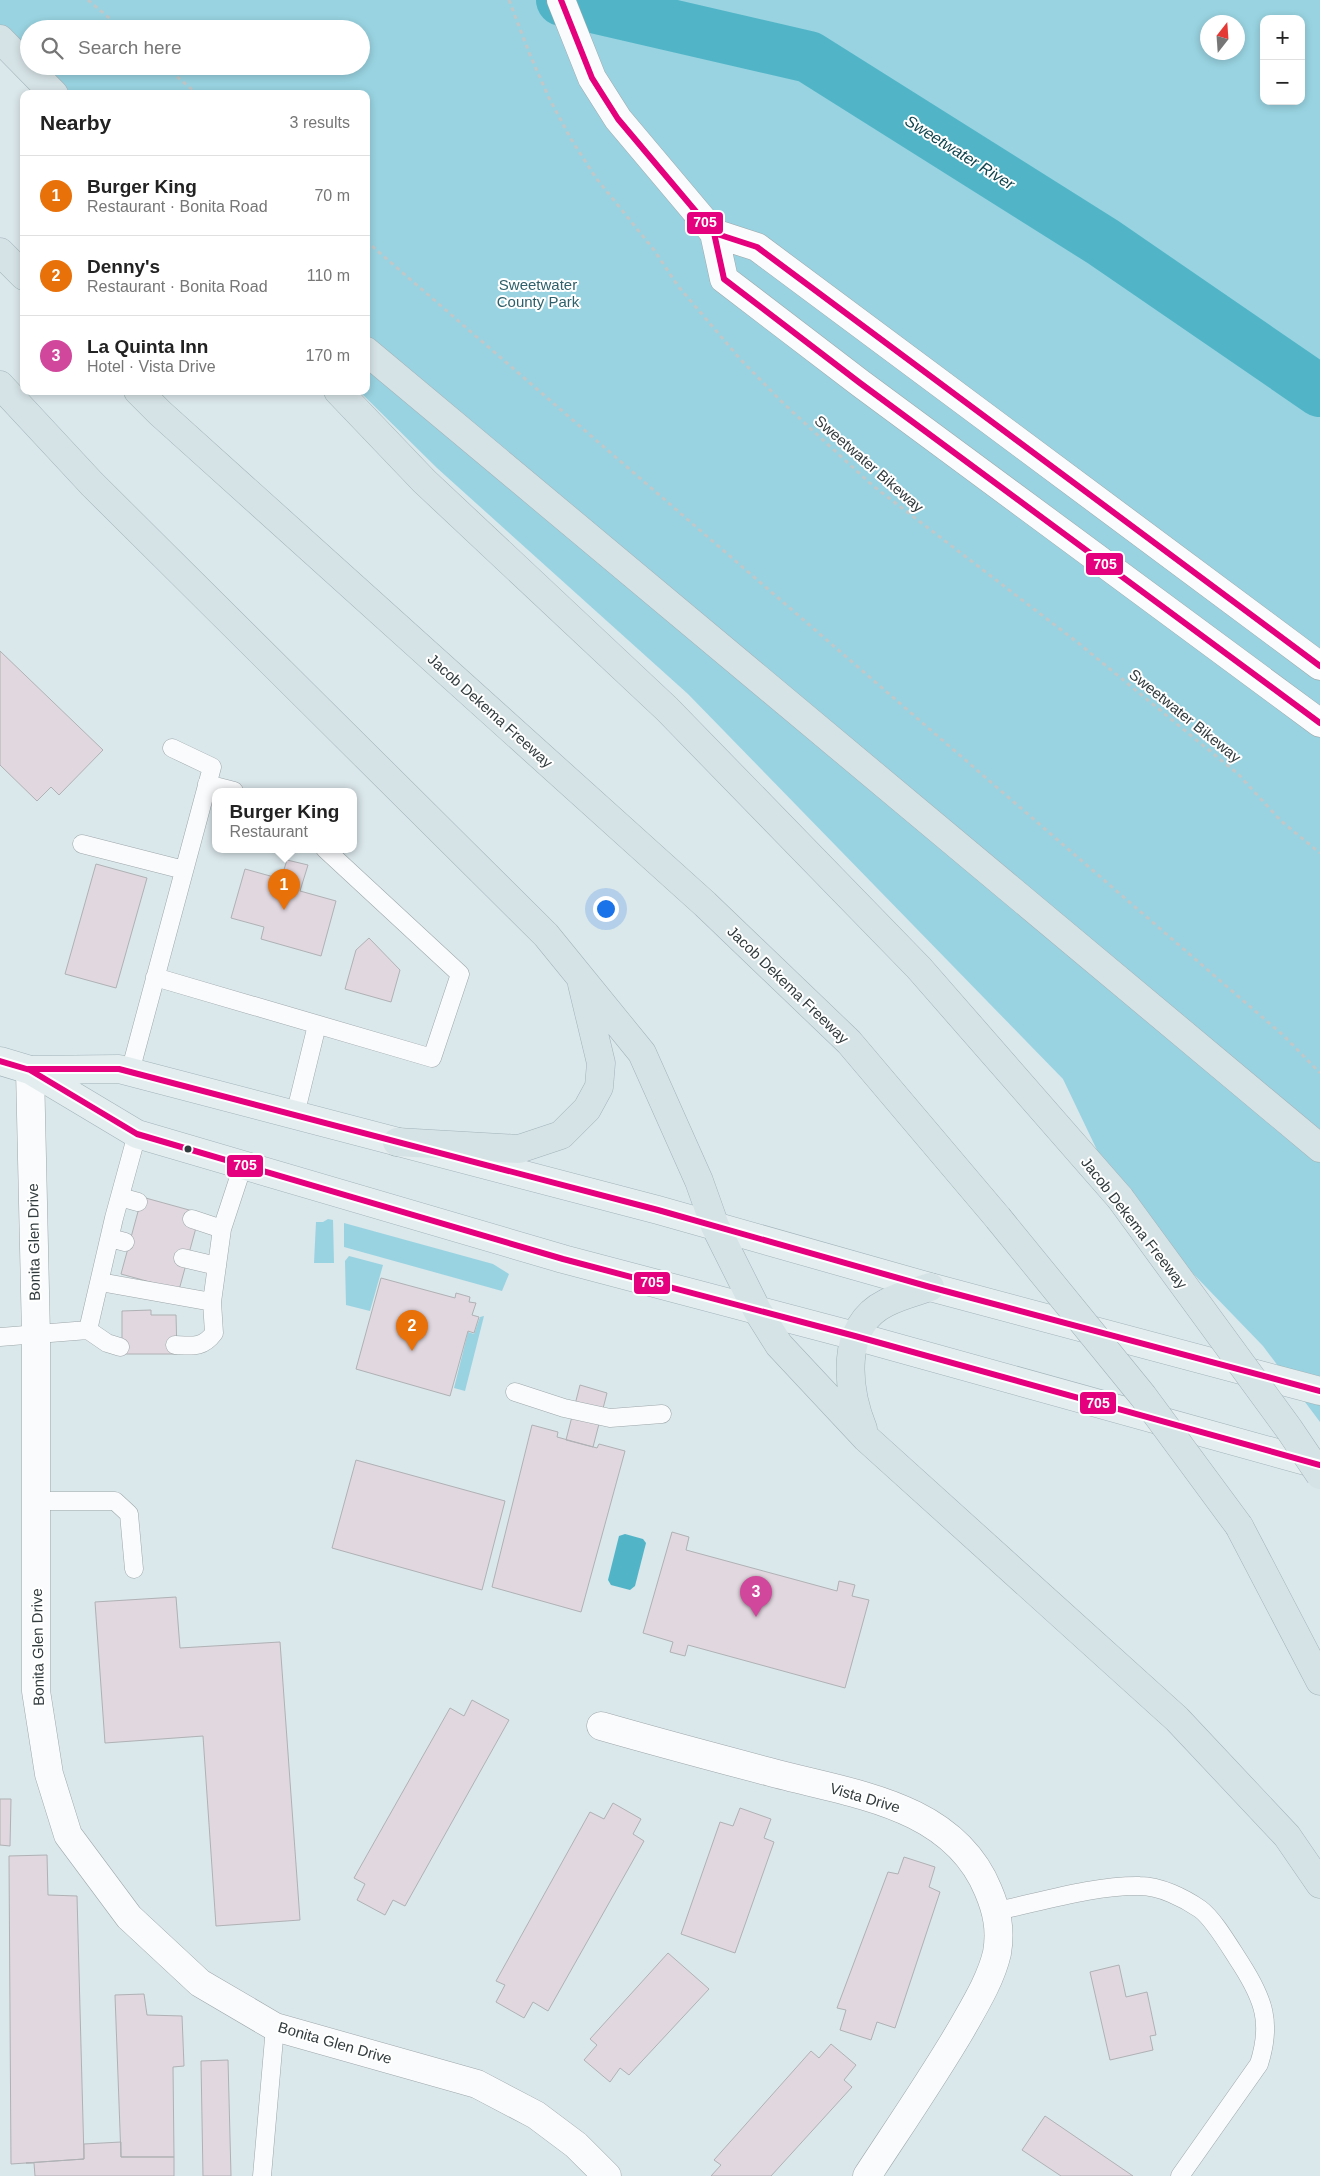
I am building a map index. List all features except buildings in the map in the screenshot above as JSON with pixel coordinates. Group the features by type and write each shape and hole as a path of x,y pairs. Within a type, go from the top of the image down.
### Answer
{"highway":[{"path":"0,39 20,59"},
{"path":"36,75 50,90"},
{"path":"37,75 54,90"},
{"path":"0,252 20,272"},
{"path":"370,354 1320,1148"},
{"path":"0,385 92,484 546,935 642,1053 699,1181 715,1226 757,1310 779,1345 866,1438 1177,1719 1287,1836 1320,1884"},
{"name":"Jacob Dekema Freeway","path":"142,395 741,939 849,1042 998,1218 1143,1396 1239,1526 1320,1681"},
{"name":"Jacob Dekema Freeway","path":"342,395 424,481 667,709 919,968 1120,1198 1320,1474"},
{"path":"397,1142 519,1149 561,1135 566,1131 587,1109 599,1086 601,1063 581,978"},
{"path":"866,1438 854,1407 851,1384 850,1363 855,1336 865,1319 885,1303 930,1288"}],"main road":[{"path":"0,1061 30,1070 137,1134 564,1259 855,1336 1320,1465"},
{"path":"30,1070 119,1069 715,1226 930,1288 1320,1391"}],"street":[{"path":"561,0 592,78 618,119 714,233 724,280 860,383 1320,723"},
{"path":"714,233 757,247 1320,666"},
{"name":"Bonita Glen Drive","path":"30,1070 36,1336 36,1691 48,1774 68,1835 130,1917 200,1983 275,2026 477,2084 536,2115 576,2145 607,2176"},
{"name":"Vista Drive","path":"600,1726 894,1804 948,1835 969,1856 983,1879 997,1911 999,1935 996,1954 977,2002 945,2058 867,2176"}],"lane":[{"path":"130,1072 212,767 172,748"},
{"path":"207,784 222,788"},
{"path":"82,844 184,870"},
{"path":"155,977 432,1058 460,974 329,853"},
{"path":"295,1115 317,1025"},
{"path":"88,1330 100,1282 117,1240 120,1197 137,1134"},
{"path":"175,1345 193,1346 207,1342 214,1333 212,1302 222,1229 243,1165"},
{"path":"120,1197 138,1202"},
{"path":"192,1219 222,1229"},
{"path":"183,1258 217,1266"},
{"path":"100,1282 212,1302"},
{"path":"0,1337 36,1336 88,1330 107,1343 120,1347"},
{"path":"514,1392 564,1408 610,1418 662,1414"},
{"path":"36,1501 115,1501 129,1514 134,1569"},
{"path":"997,1911 1098,1890 1141,1886 1172,1894 1201,1910 1225,1939 1245,1970 1262,2007 1266,2022 1266,2043 1259,2064 1180,2176"},
{"path":"262,2176 275,2026"}],"path":[{"path":"88,0 111,20"},
{"name":"Sweetwater Bikeway","path":"509,0 530,55 571,139 596,178 654,250 678,286 741,360 784,404 872,485 1077,642 1238,774 1281,821 1320,854"},
{"path":"175,75 192,90"},
{"path":"370,244 1269,1023 1320,1074"}],"green space":[{"name":"Sweetwater County Park","path":"0,0 1320,0 1320,1422 1263,1346 1120,1198 1063,1079 688,694 437,468 363,395 370,395 370,90 52,90 37,75 370,75 370,20 20,20 20,59 0,39"},
{"path":"328,1219 333,1220 334,1263 314,1263 316,1222 323,1222"},
{"path":"344,1223 493,1264 509,1274 502,1291 344,1247"},
{"path":"349,1256 383,1265 370,1311 346,1305 345,1261"},
{"path":"484,1316 465,1391 454,1388 468,1332 474,1334 480,1317"}],"shaded area":[{"path":"625,1534 643,1539 646,1543 635,1586 630,1590 611,1585 608,1580 619,1536"}],"waterway":[{"name":"Sweetwater River","path":"562,0 809,57 1103,242 1320,391"}],"transit line":[{"name":"705","path":"561,0 592,78 618,119 714,233 724,279 860,383 1320,723"},
{"name":"705","path":"692,207 714,233 757,247 1320,666"},
{"name":"705","path":"0,1061 30,1070 137,1134 563,1259 855,1336 1320,1465"},
{"name":"705","path":"28,1069 119,1069 658,1210 930,1287 1320,1391"}],"place":[{"name":"Burger King","path":"284,910"},
{"name":"Denny's","path":"412,1351"},
{"name":"La Quinta Inn","path":"756,1617"}]}
